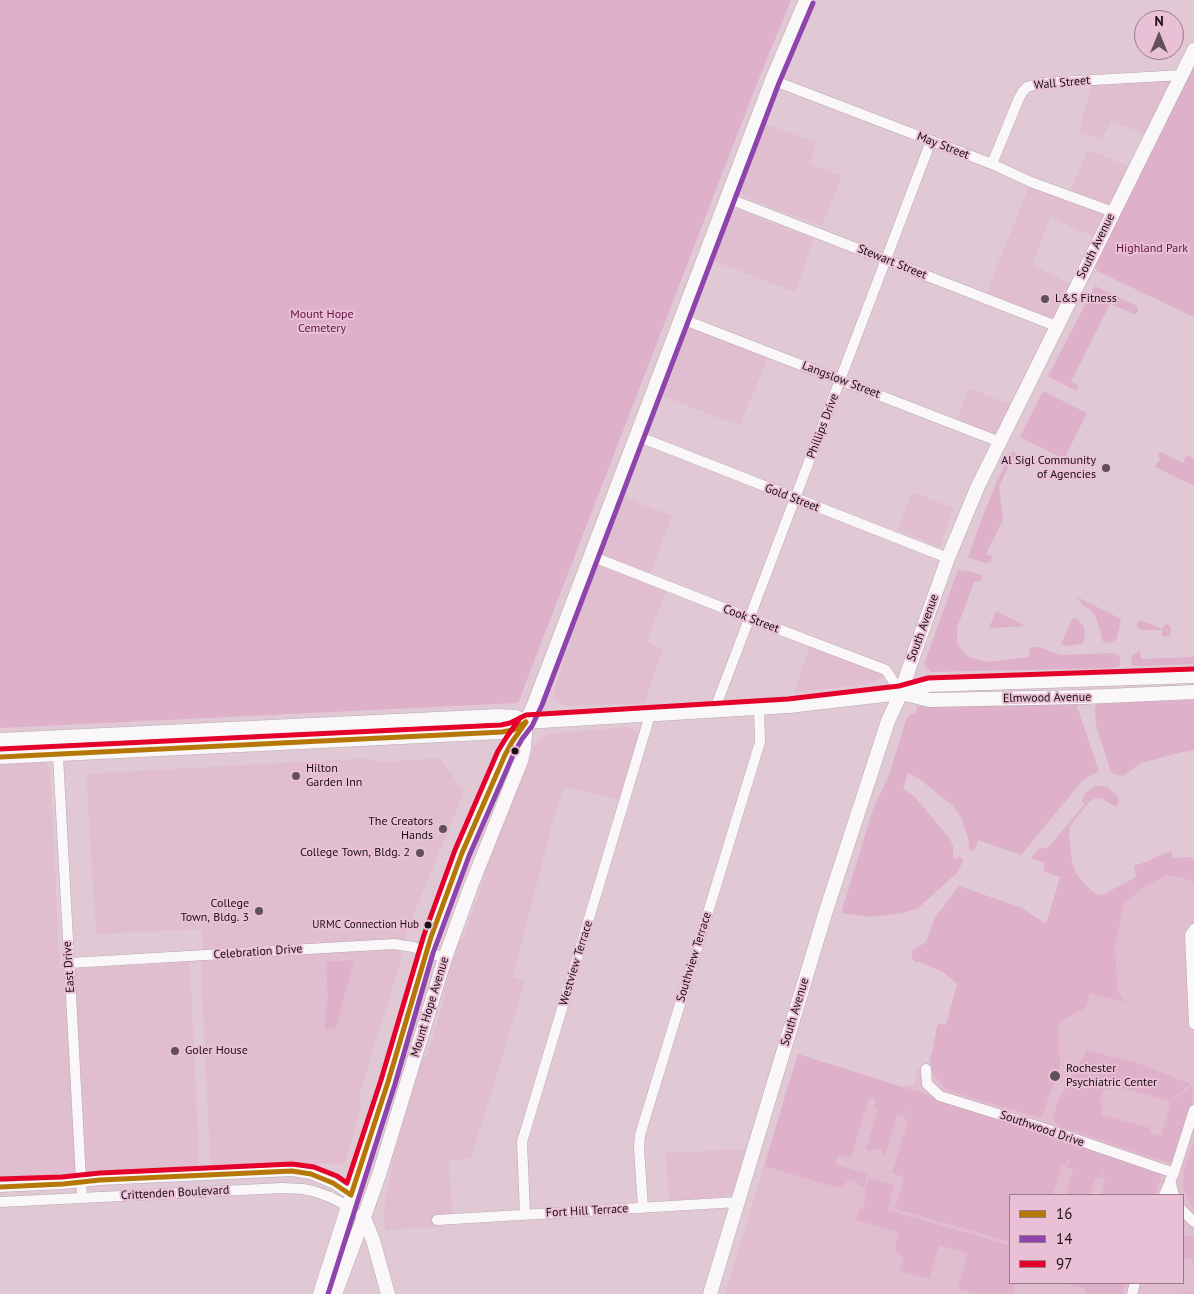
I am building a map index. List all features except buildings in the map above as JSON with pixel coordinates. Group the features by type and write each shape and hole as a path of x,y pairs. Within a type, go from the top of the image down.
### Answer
{"main road":[{"name":"Mount Hope Avenue","path":"320,1294 388,1082 426,951 462,853 508,750 526,722 772,80 806,0"},
{"name":"South Avenue","path":"710,1294 825,914 888,721 901,692 948,558 978,486 1194,50"},
{"name":"Elmwood Avenue","path":"0,757 502,732 513,730 526,722 789,706 901,692 928,685 1194,676"},
{"name":"Elmwood Avenue","path":"901,692 929,700 1084,697 1194,692"},
{"name":"Elmwood Avenue","path":"0,740 500,716 516,717 526,722"},
{"name":"Mount Hope Avenue","path":"335,1294 364,1217 392,1133 445,958 471,886 521,761 526,722"},
{"path":"349,1200 364,1217 373,1240 388,1294"}],"street":[{"name":"Wall Street","path":"992,164 1019,98 1027,87 1041,84 1182,75"},
{"name":"May Street","path":"772,80 992,164 1031,182 1113,212"},
{"name":"Phillips Drive","path":"714,711 931,141"},
{"name":"Stewart Street","path":"728,198 1056,326"},
{"name":"Langslow Street","path":"682,319 1000,442"},
{"name":"Gold Street","path":"636,436 948,558"},
{"name":"Cook Street","path":"591,556 886,670 901,692"},
{"name":"Southview Terrace","path":"643,1208 639,1148 640,1135 760,742 759,708"},
{"name":"Westview Terrace","path":"525,1214 522,1142 650,715"},
{"name":"East Drive","path":"57,737 82,1198"},
{"path":"1194,929 1190,935 1194,1024"},
{"name":"Celebration Drive","path":"69,963 374,944 394,944 413,947 445,958"},
{"name":"Southwood Drive","path":"926,1069 927,1084 940,1096 1043,1128 1172,1177"},
{"path":"1164,1194 1194,1110"},
{"name":"Crittenden Boulevard","path":"0,1187 100,1180 292,1171 311,1174 342,1188 349,1200"},
{"path":"206,1175 207,1192"},
{"path":"1172,1177 1174,1194"},
{"name":"Crittenden Boulevard","path":"0,1202 282,1188 303,1189 330,1197 349,1200"},
{"name":"Fort Hill Terrace","path":"437,1220 738,1202"},
{"path":"1184,1212 1194,1222"}],"shaded area":[{"path":"1182,75 1151,137 1111,121 1102,140 1079,131 1093,80"},
{"path":"763,123 817,143 810,164 842,176 822,226 744,197 739,187"},
{"path":"1088,150 1135,168 1099,239 1050,217 1032,265 1076,286 1056,326 984,298 1031,182 1068,195"},
{"path":"733,210 739,210 814,239 795,292 710,260 726,217"},
{"path":"682,319 770,353 739,426 653,392"},
{"path":"969,388 1017,407 1000,442 955,424"},
{"path":"912,492 954,508 940,547 898,530"},
{"path":"620,495 672,516 647,582 666,590 647,642 663,649 644,703 561,705 554,697 554,692"},
{"path":"810,645 885,673 885,675 866,684 794,693"},
{"path":"628,727 635,731 637,740 619,799 565,787 553,820 513,977 525,981 485,1114 471,1158 449,1161 452,1214 436,1216 436,1227 385,1230 384,1208 396,1145 422,1060 427,1055 445,996 443,990 457,943 463,938 480,892 484,878 483,873 533,748 546,735"},
{"path":"440,758 464,792 408,928 399,966 360,1092 361,1108 345,1163 215,1168 211,1164 210,1159 201,969 202,929 96,934 86,774 355,759 369,759 381,762"},
{"path":"42,761 50,769 60,969 190,962 199,1160 192,1170 0,1181 0,762"},
{"name":"Rochester Psychiatric Center","path":"1194,859 1194,1294 725,1294 798,1054 900,1087 914,1084 918,1068 929,1067 938,1023 946,1025 957,984 943,972 917,961 916,963 912,958 912,951 926,942 935,918 959,886 1022,908 1046,925"},
{"path":"746,1149 733,1192 729,1196 723,1198 669,1200 666,1153"}],"green space":[{"name":"Mount Hope Cemetery","path":"0,0 791,0 518,703 0,728"},
{"name":"Highland Park","path":"1194,65 1194,317 1097,271 1095,267"},
{"path":"1095,286 1137,306 1138,310 1136,315 1110,304 1071,382 1078,385 1078,389 1074,390 1048,376"},
{"path":"1043,391 1087,413 1064,459 1020,437"},
{"path":"1012,451 1017,454 1018,461 1013,458 999,486 1003,520 986,554 993,557 990,562 985,563 968,557 984,513"},
{"path":"1160,452 1183,463 1187,455 1194,459 1194,486 1155,467 1160,458 1157,456"},
{"path":"958,570 982,575 982,581 974,582 957,628 957,643 968,657 987,662 1029,657 1030,647 1039,647 1060,655 1113,653 1117,654 1120,658 1120,666 1113,668 931,672 924,664"},
{"path":"1077,597 1121,619 1117,639 1110,643 1103,642 1097,620 1091,610 1083,605"},
{"path":"996,611 1025,626 989,628"},
{"path":"1073,618 1084,626 1085,636 1083,643 1067,646 1061,644"},
{"path":"1141,620 1162,629 1167,623 1171,627 1171,633 1165,637 1162,636 1162,630 1141,630 1137,624"},
{"path":"1140,651 1141,659 1194,657 1194,664 1132,665 1132,656"},
{"path":"1194,700 1194,750 1141,763 1123,776 1111,772 1096,725 1096,702"},
{"path":"1076,704 1099,771 1083,780 1021,855 978,840 975,850 970,851 966,831 961,818 953,806 918,778 908,773 903,789 915,797 950,839 953,846 953,859 961,857 963,861 958,872 917,909 871,917 842,913 873,809 889,775 906,720 910,714 915,714 918,706"},
{"path":"1095,786 1108,787 1118,797 1117,806 1101,798 1089,802 1070,826 1069,836 1072,862 1076,873 1092,891 1102,895 1136,877 1134,866 1172,851 1172,858 1189,857 1194,859 1194,883 1184,878 1167,875 1143,888 1124,903 1115,945 1117,988 1124,1002 1090,993 1086,1007 1058,1023 1060,1066 1041,1118 946,1090 929,1067 938,1023 946,1025 957,984 943,972 917,961 916,963 912,958 912,951 926,942 935,918 959,886 1022,908 1046,924 1060,877 1043,871 1045,863 1031,858 1041,847 1047,849 1085,804 1082,801 1085,794"},
{"path":"354,960 336,1027 325,1030 328,998 326,962"},
{"path":"1087,1050 1140,1064 1191,1084 1170,1101 1111,1085 1110,1090 1103,1089 1099,1105 1103,1106 1101,1115 1150,1128 1150,1133 1161,1136 1171,1102 1193,1085 1192,1105 1172,1164 1058,1126 1053,1118 1057,1103"},
{"path":"798,1054 1163,1169 1155,1194 1101,1194 1105,1180 1101,1178 1104,1171 1102,1170 1100,1178 1095,1177 1090,1194 1066,1194 1073,1170 1067,1168 1070,1160 1068,1160 1066,1166 1062,1165 1053,1194 1009,1194 1009,1242 895,1209 904,1177 892,1173 908,1121 903,1119 906,1111 904,1111 902,1116 897,1115 885,1155 881,1154 882,1150 873,1148 871,1151 866,1149 878,1109 874,1107 876,1099 869,1097 851,1158 838,1155 835,1164 868,1174 864,1187 858,1185 855,1179 848,1181 840,1188 764,1166"},
{"path":"1194,1141 1194,1207 1191,1205 1183,1188 1184,1170"},
{"path":"869,1178 894,1185 888,1210 1009,1245 1009,1284 1016,1284 1013,1294 976,1294 958,1289 968,1253 939,1245 929,1279 899,1271 905,1258 896,1253 899,1232 856,1220 860,1208 863,1209 867,1195 864,1193"},
{"path":"1192,1236 1194,1239 1194,1291 1193,1258 1184,1258 1184,1237"},
{"path":"1068,1284 1126,1284 1122,1294 1085,1294 1086,1289"},
{"path":"1194,1291 1194,1294 1178,1292"}],"transit line":[{"name":"14","path":"328,1294 395,1084 433,953 469,856 514,753 532,726 542,705 779,83 813,3"},
{"name":"97","path":"0,749 501,725 526,715 788,699 899,686 928,678 1194,669"},
{"name":"97","path":"0,1179 292,1164 314,1167 337,1176 347,1183 381,1080 424,935 455,850 498,751 520,718"},
{"name":"16","path":"0,757 502,732 513,730 526,722"},
{"name":"16","path":"351,1195 388,1082 431,937 462,853 505,755 526,722"},
{"name":"16","path":"0,1187 100,1180 292,1171 311,1174 333,1183 351,1195"}],"place":[{"name":"L&S Fitness","path":"1045,299"},
{"name":"Al Sigl Community of Agencies","path":"1106,468"},
{"name":"Hilton Garden Inn","path":"296,776"},
{"name":"The Creators Hands","path":"443,829"},
{"name":"College Town, Bldg. 2","path":"420,853"},
{"name":"College Town, Bldg. 3","path":"259,911"},
{"name":"URMC Connection Hub","path":"428,925"},
{"name":"Goler House","path":"175,1051"},
{"name":"Rochester Psychiatric Center","path":"1055,1076"}]}
